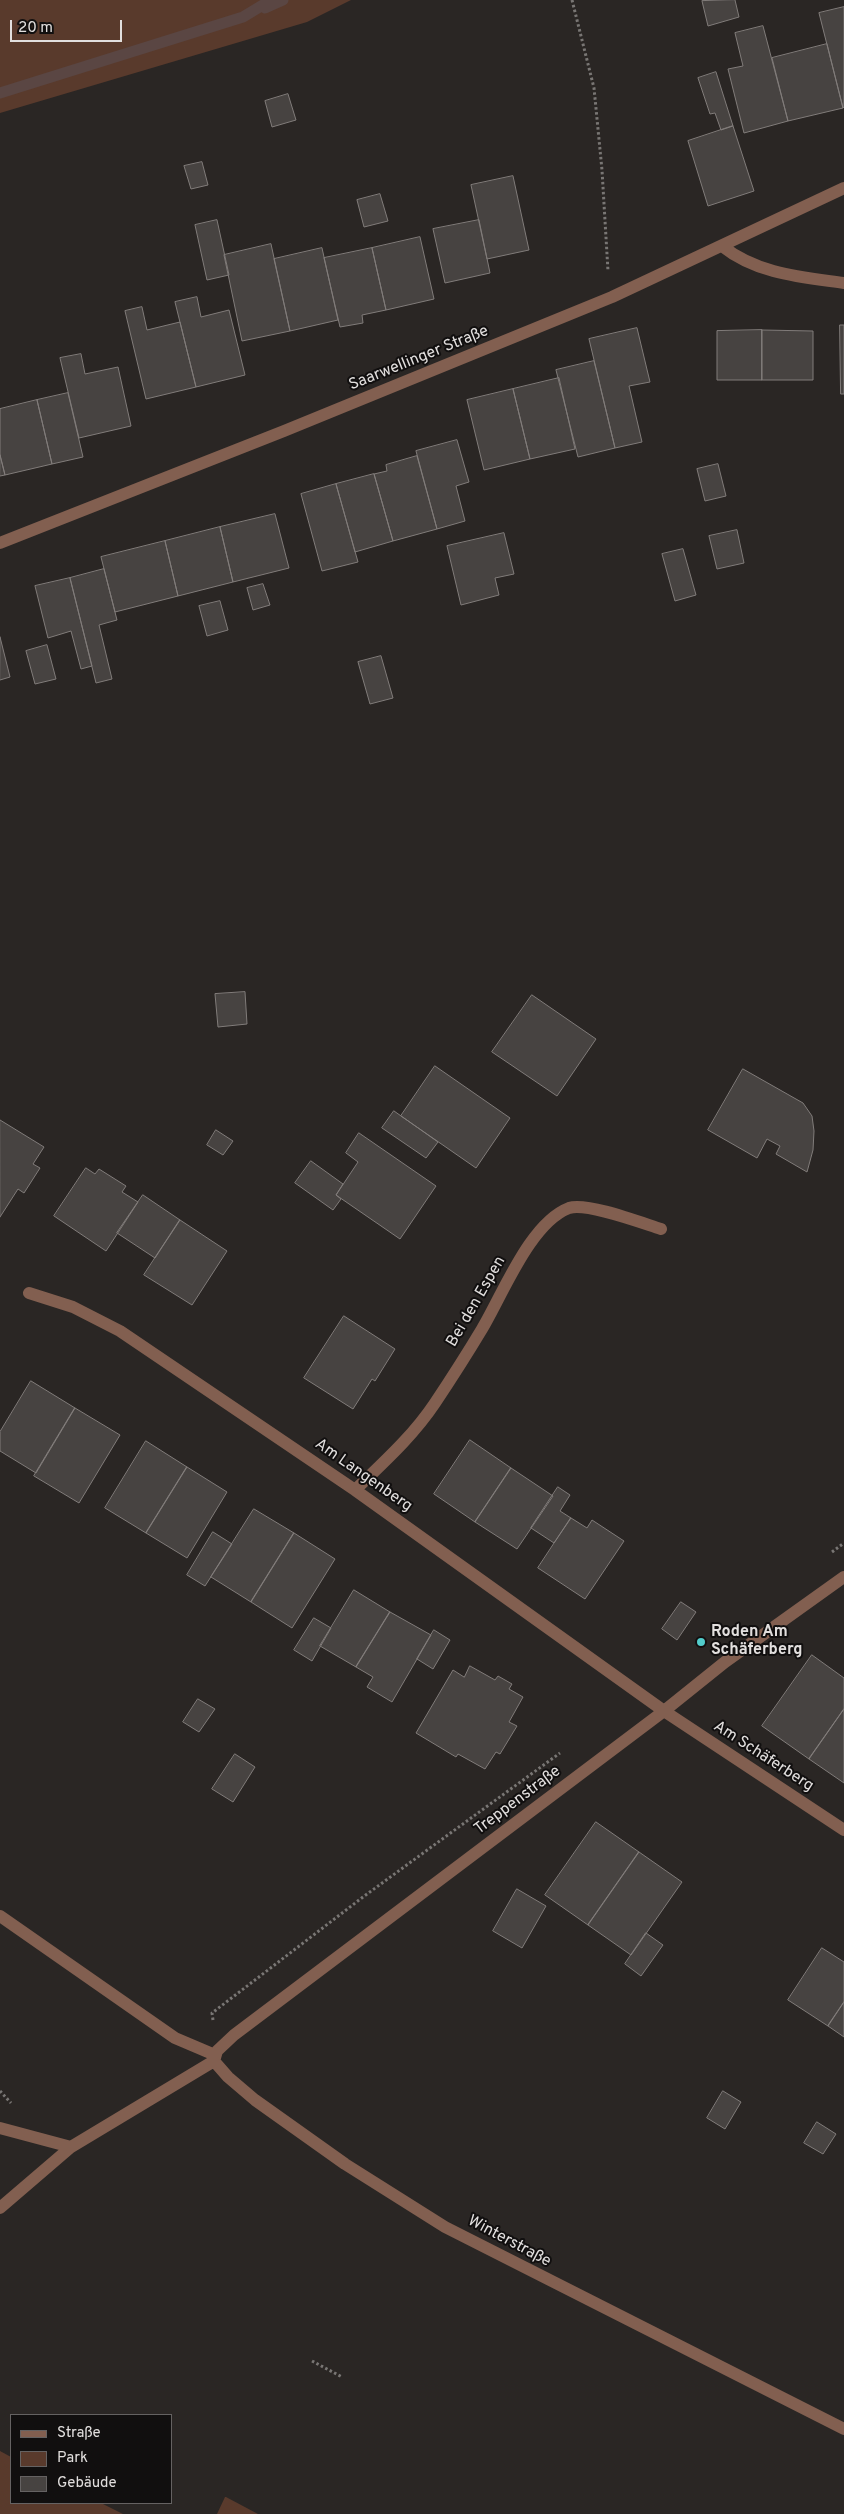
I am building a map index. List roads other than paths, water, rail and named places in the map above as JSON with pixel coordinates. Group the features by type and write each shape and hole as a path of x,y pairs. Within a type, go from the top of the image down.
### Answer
{"street":[{"name":"Saarwellinger Straße","path":"0,543 293,428 612,297 844,188"},
{"path":"722,246 737,258 753,266 792,276 844,283"},
{"name":"Bei den Espen","path":"355,1490 403,1444 434,1404 482,1329 530,1245 552,1217 571,1207 608,1212 661,1229"},
{"name":"Am Langenberg","path":"29,1293 73,1307 120,1331 355,1490 664,1711"},
{"name":"Treppenstraße","path":"0,2208 71,2147 214,2058 234,2036 664,1711 725,1662 844,1577"},
{"name":"Am Schäferberg","path":"664,1711 844,1830"},
{"path":"0,1916 176,2038 214,2058"},
{"name":"Winterstraße","path":"214,2058 228,2077 254,2100 345,2164 445,2227 844,2429"},
{"path":"0,2128 71,2147"},
{"name":"Winterstraße","path":"818,2417 844,2437"}],"waterway":[{"path":"0,93 243,17 271,0"},
{"path":"265,8 283,0"}],"place":[{"name":"Roden Am Schäferberg","path":"701,1642"}]}
